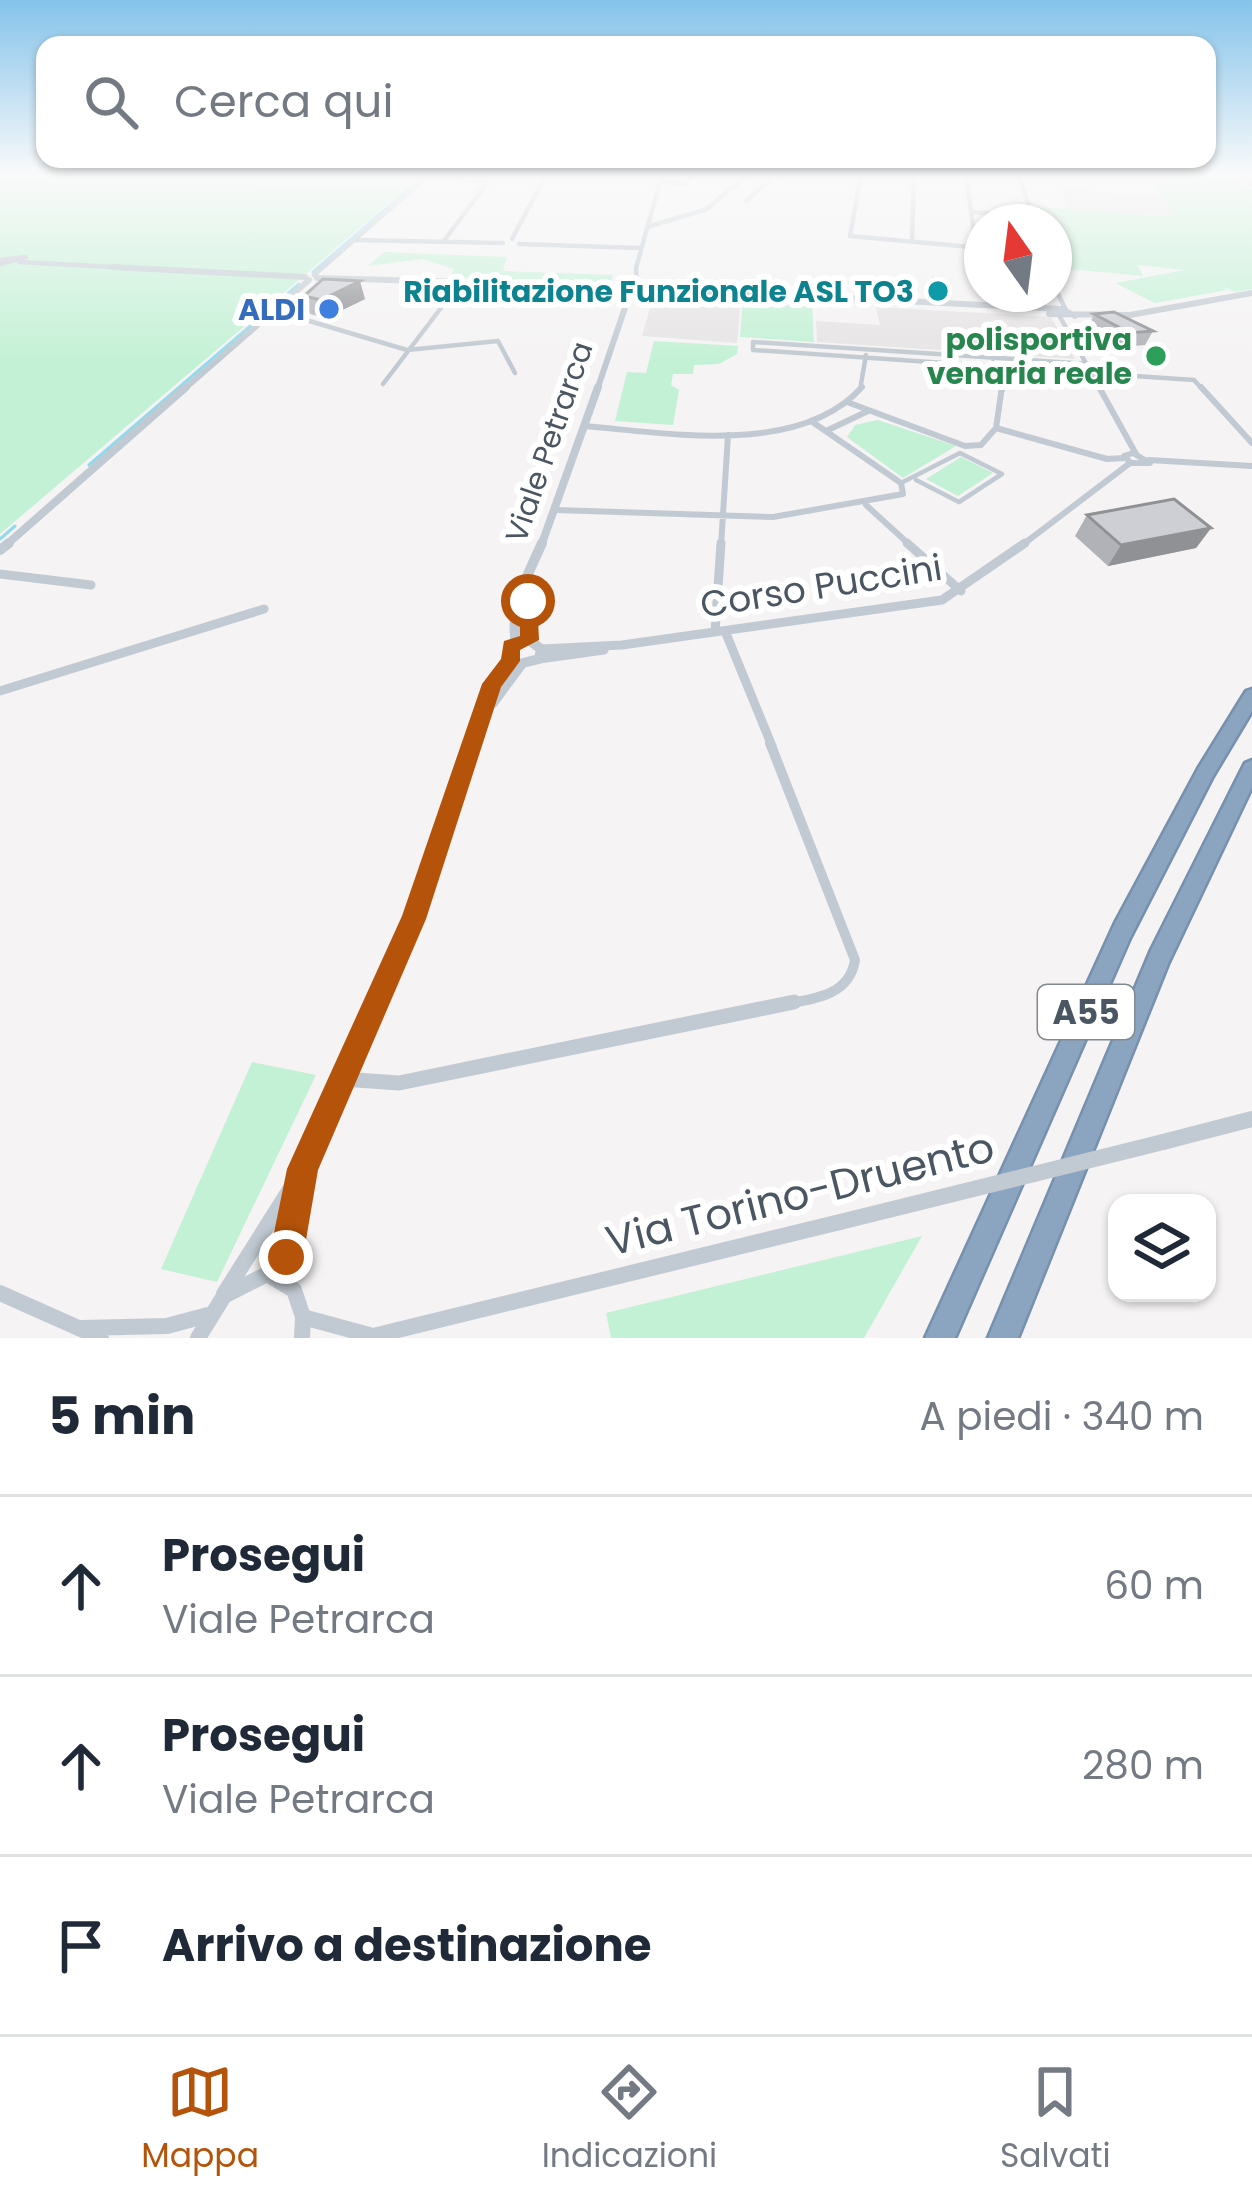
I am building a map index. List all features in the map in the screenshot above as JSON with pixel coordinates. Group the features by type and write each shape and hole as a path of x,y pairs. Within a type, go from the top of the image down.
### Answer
{"highway":[{"name":"A55","path":"940,1338 1022,1144 1167,841 1252,696"},
{"name":"A55","path":"1003,1338 1159,958 1252,768"}],"street":[{"path":"0,549 358,237"},
{"path":"443,242 446,237"},
{"path":"516,242 518,237"},
{"path":"622,290 636,268 644,237"},
{"path":"865,237 964,247"},
{"path":"912,237 912,242"},
{"path":"355,240 641,248"},
{"path":"2,264 22,261 311,278 705,291 1109,316 1252,293"},
{"path":"636,268 641,288"},
{"path":"383,384 460,283"},
{"name":"Viale Petrarca","path":"516,663 508,650 515,643 512,623 584,426 620,315 622,290"},
{"path":"1063,313 1130,458"},
{"path":"306,320 407,350 498,341 515,373"},
{"path":"865,353 753,342 753,348 1194,380 1252,443"},
{"path":"584,426 728,435 811,421 847,402 867,377 865,353"},
{"path":"993,362 1089,364"},
{"path":"811,421 902,483 916,480 963,450 981,445 996,428 1003,391 993,362"},
{"path":"847,402 963,450 1002,474 959,502 916,480"},
{"path":"826,431 868,411"},
{"path":"996,428 1107,459 1252,466"},
{"path":"342,1079 380,1084 422,1079 697,1025 828,995 854,975 855,952 720,632 728,435"},
{"name":"Corso Puccini","path":"540,654 935,601 961,592 1130,458"},
{"path":"0,549 97,466"},
{"path":"556,510 723,522 796,519 903,494 902,483"},
{"path":"866,505 961,592"},
{"path":"0,574 91,585"},
{"name":"Viale Petrarca","path":"527,585 529,640"},
{"path":"0,692 264,609"},
{"path":"197,1338 302,1169 414,919 478,733 516,663 540,654 529,640 515,643"},
{"name":"Via Torino-Druento","path":"368,1337 1252,1119"},
{"path":"302,1169 289,1226 286,1281 302,1328 368,1337"},
{"path":"224,1294 247,1279 267,1274 286,1281"},
{"path":"0,1293 92,1333 167,1326 208,1315"}],"shaded area":[{"path":"653,297 741,298 737,343 642,336"},
{"path":"876,307 1051,317 1075,359 817,342 816,321 880,325"}],"green space":[{"path":"0,237 349,237 0,534"},
{"path":"1072,237 1252,237 1252,289 1235,292 1222,286 1227,290 1155,303 1115,283 1185,270 1138,265 1143,276 1072,269"},
{"path":"384,252 507,257 503,271 613,275 611,283 450,277 454,269 423,259 368,266"},
{"path":"743,298 812,303 814,342 740,337"},
{"path":"654,341 738,346 737,354 719,364 694,365 693,374 673,374 671,385 679,390 673,425 615,421 627,372 646,373"},
{"path":"878,420 956,446 903,478 847,437 855,425"},
{"path":"961,457 993,473 958,496 926,479"},
{"path":"252,1062 316,1075 217,1282 161,1269"},
{"path":"922,1236 864,1338 611,1338 606,1313"}],"building":[{"path":"323,279 360,281 321,300 304,296"},
{"path":"934,279 944,280 945,291 935,290"},
{"path":"1114,312 1153,331 1130,333 1094,314"},
{"path":"1174,499 1211,528 1121,545 1087,515"}],"waterway":[{"path":"313,272 353,237"},
{"path":"89,465 299,284"},
{"path":"0,539 15,526"}],"place":[{"name":"Riabilitazione Funzionale ASL TO3","path":"938,291"},
{"name":"ALDI","path":"329,309"},
{"name":"polisportiva venaria reale","path":"1156,356"}],"route":[{"path":"286,1257 302,1169 414,919 492,684 511,661 507,655 511,646 529,640 528,601"}]}
